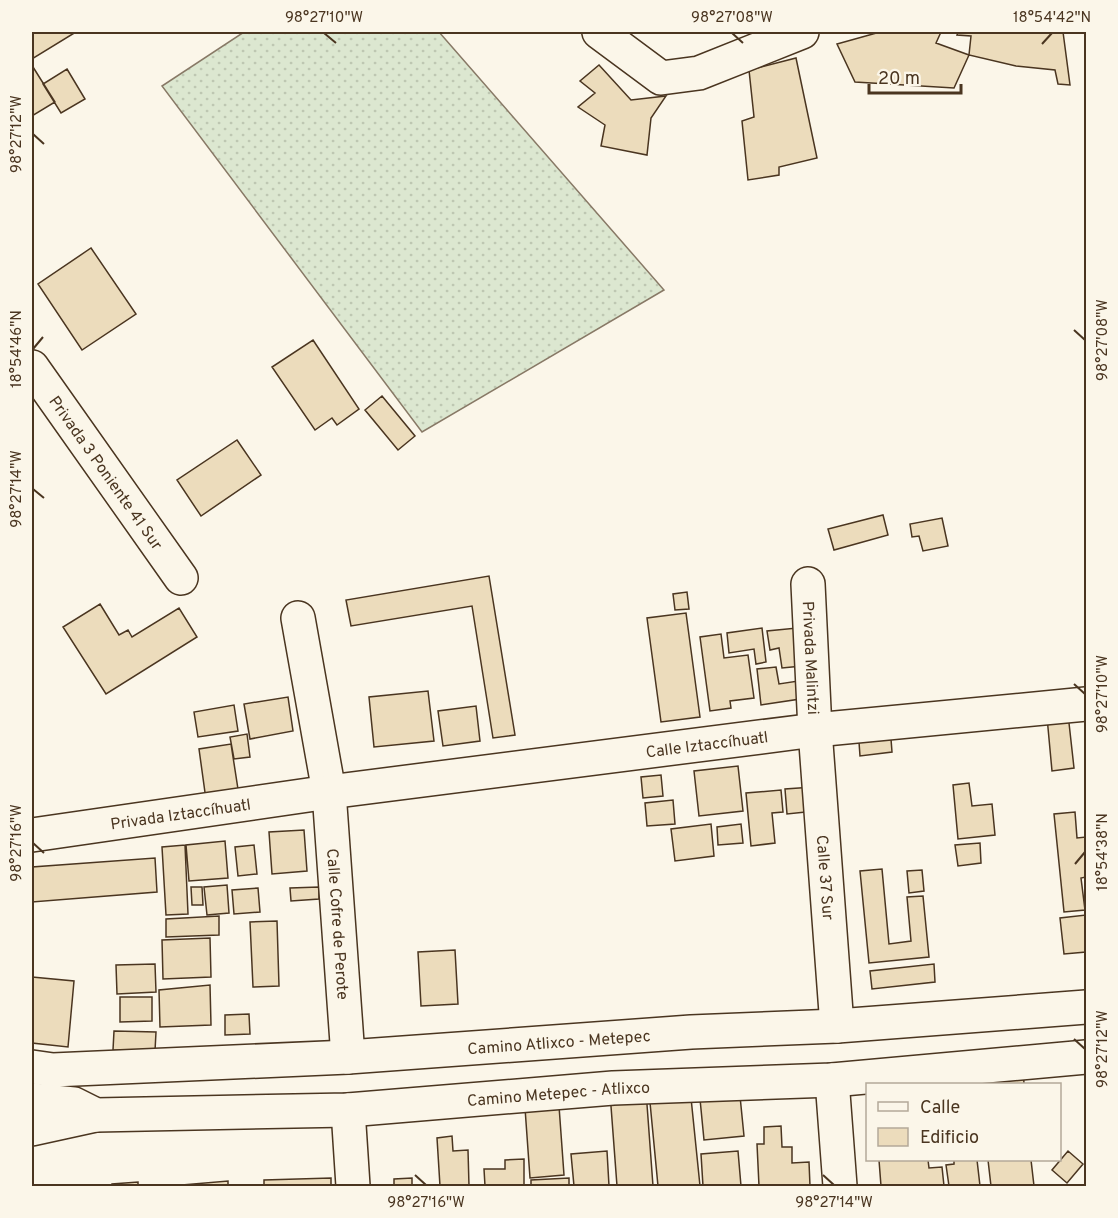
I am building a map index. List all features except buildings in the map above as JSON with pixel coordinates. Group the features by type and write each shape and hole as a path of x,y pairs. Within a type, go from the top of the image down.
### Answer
{"street":[{"path":"598,32 661,78 699,73 802,32"},
{"name":"Privada 3 Poniente 41 Sur","path":"32,367 181,578"},
{"name":"Privada Malintzi","path":"808,584 814,730"},
{"name":"Calle Cofre de Perote","path":"298,618 328,792 348,1057"},
{"name":"Calle Iztaccíhuatl","path":"328,792 814,730 1086,704"},
{"name":"Calle 37 Sur","path":"814,730 837,1026"},
{"name":"Privada Iztaccíhuatl","path":"32,834 328,792"},
{"name":"Camino Atlixco - Metepec","path":"32,1067 53,1070 348,1057 691,1032 837,1026 1086,1007"},
{"name":"Camino Metepec - Atlixco","path":"32,1100 74,1104 96,1116 348,1110 613,1088 832,1080 1086,1057"},
{"path":"832,1080 840,1186"},
{"path":"348,1110 353,1186"},
{"path":"32,1129 96,1116"}],"green space":[{"path":"244,32 439,32 664,290 422,432 162,86"}]}
